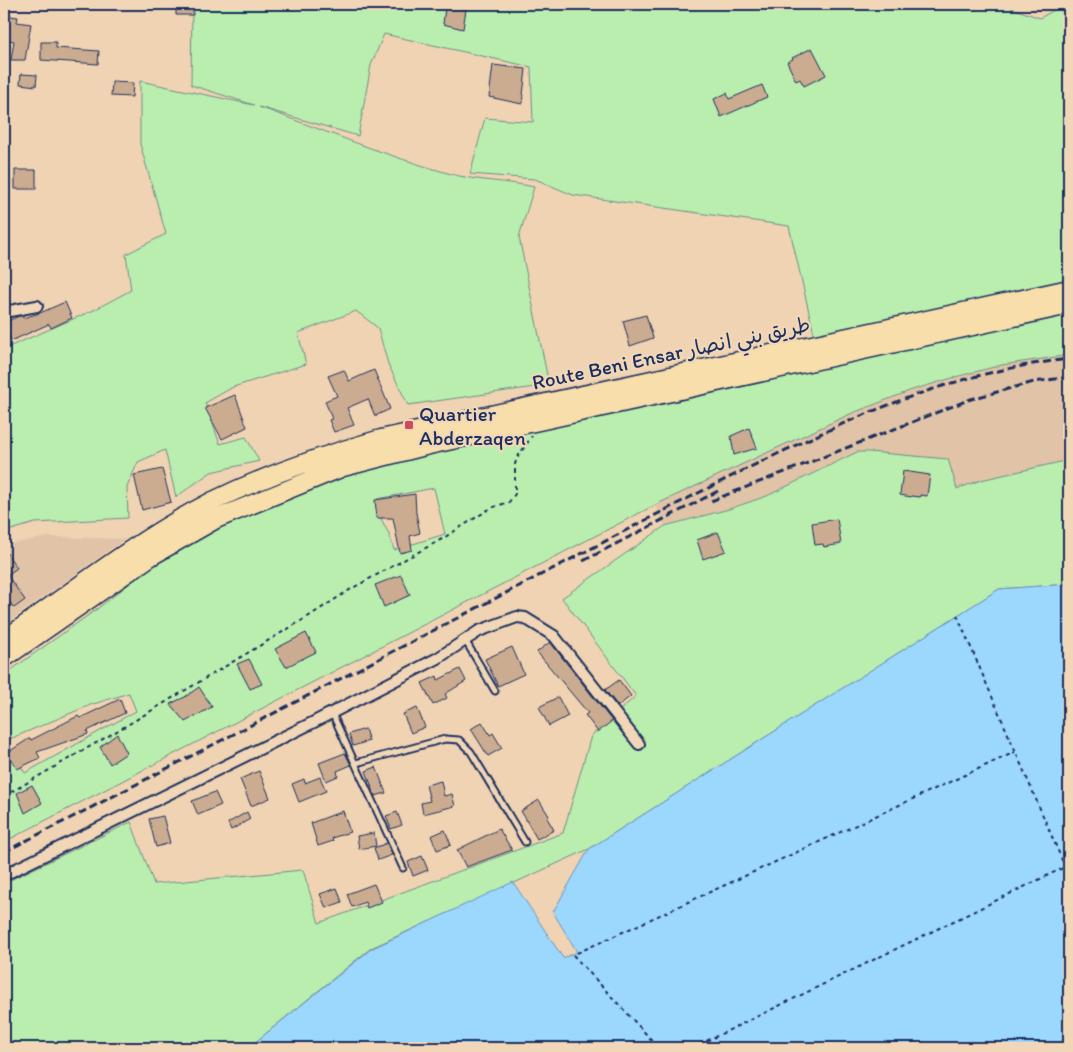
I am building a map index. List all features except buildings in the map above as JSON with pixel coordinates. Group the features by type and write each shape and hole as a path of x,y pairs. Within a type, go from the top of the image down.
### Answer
{"highway":[{"name":"Route Beni Ensar طريق بني انصار","path":"4,640 146,540 181,519 214,501 316,459 381,439 1069,289"},
{"name":"Route Beni Ensar طريق بني انصار","path":"4,658 151,556 216,518 343,467 415,448 1069,304"}],"street":[{"path":"4,312 37,306"},
{"path":"4,875 332,713 438,658 486,628 517,617 525,618 554,636 639,744"}],"lane":[{"path":"465,640 495,691"},
{"path":"332,713 403,868"},
{"path":"356,763 445,739 459,740 471,752 524,842"}],"path":[{"path":"4,796 129,724 351,589 442,539 491,508 509,502 515,494 515,464 517,458 545,420"},
{"path":"957,615 1014,752 1065,867"},
{"path":"577,953 1014,752"},
{"path":"692,1048 1065,867 1069,867"},
{"path":"573,955 658,1048"}],"shaded area":[{"path":"1069,355 1069,460 981,480 957,489 857,452 767,496 729,509 665,526 655,505 850,414 912,390 1002,365"},
{"path":"48,537 125,539 4,625 4,545"}],"green space":[{"path":"192,4 1000,4 1040,18 1065,4 1069,4 1069,281 815,338 789,226 573,195 535,179 470,174 485,118 533,122 531,67 384,34 371,65 358,136 259,107 379,151 451,174 534,187 519,237 549,385 408,405 388,364 378,328 356,311 298,333 306,364 233,387 205,403 220,444 246,437 259,461 211,472 176,497 165,450 138,462 127,487 128,518 35,523 4,532 4,349 94,310 131,290 126,254 166,234 140,144 140,81 254,105 191,85"},
{"path":"1069,308 1069,355 1002,365 959,376 912,390 850,414 655,505 4,842 4,675 97,609 184,541 364,467","holes":["434,488 445,534 394,550 389,534 379,515 377,499","129,693 136,711 25,773 5,741 90,705"]},
{"path":"857,452 948,459 957,489 981,480 1069,460 1069,584 999,589 589,849 371,948 248,1048 4,1048 4,883 131,822 154,884 303,870 319,923 563,833 591,736 636,696 562,598 665,526 729,509 767,496"}],"water":[{"path":"1069,584 1069,1048 248,1048 371,949 513,882 563,958 577,952 553,912 589,849 999,589"}],"railway":[{"path":"4,852 688,498 804,441 877,409 952,383 990,373 1069,359"},
{"path":"711,501 971,399 1034,382 1069,377"},
{"path":"583,561 718,491"}],"place":[{"name":"Quartier Abderzaqen","path":"409,425"}]}
